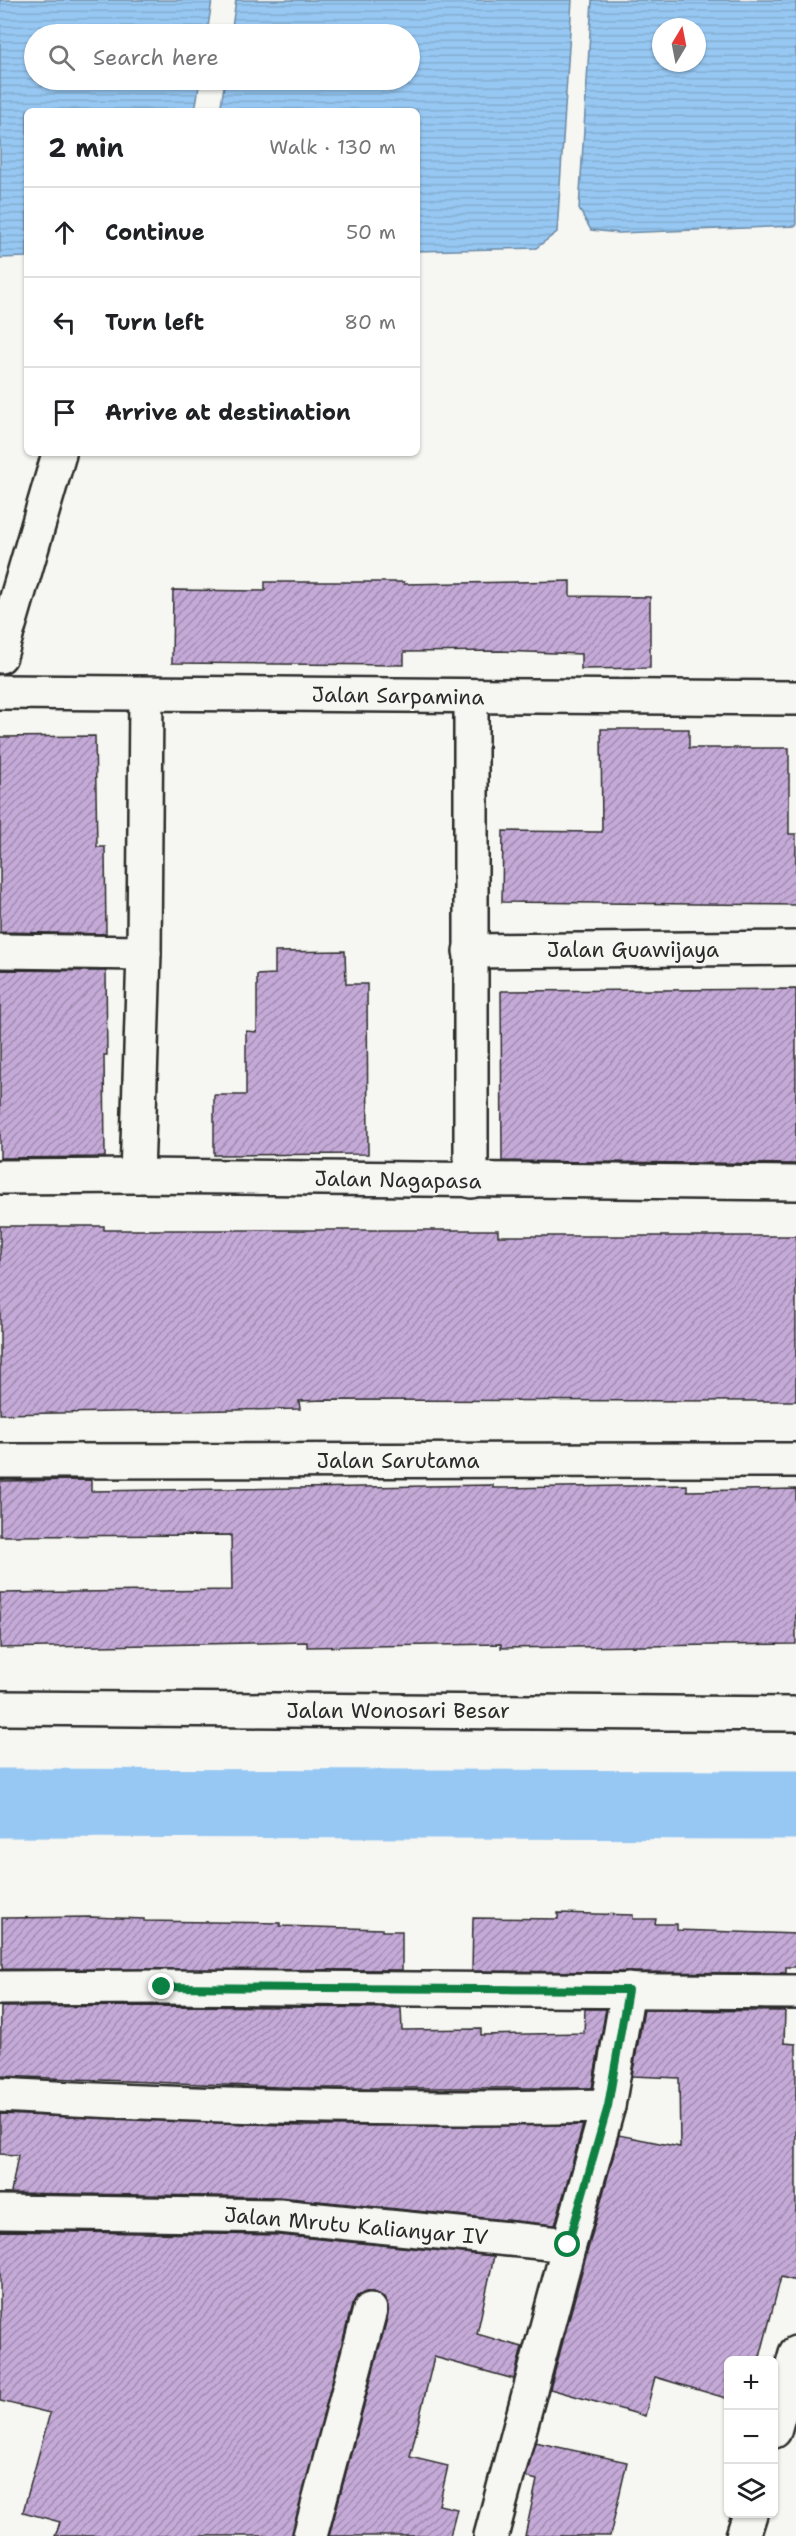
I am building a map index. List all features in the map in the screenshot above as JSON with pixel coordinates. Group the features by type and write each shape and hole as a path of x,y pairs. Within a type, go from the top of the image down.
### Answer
{"street":[{"path":"0,656 58,456"},
{"name":"Jalan Sarpamina","path":"0,692 796,698"},
{"path":"137,1176 144,954 147,694"},
{"path":"471,697 471,1181"},
{"name":"Jalan Guawijaya","path":"470,951 796,948"},
{"path":"0,951 144,954"},
{"name":"Jalan Nagapasa","path":"0,1177 137,1176 796,1183"},
{"name":"Jalan Sarutama","path":"0,1461 796,1460"},
{"name":"Jalan Wonosari Besar","path":"0,1708 796,1714"},
{"path":"0,1988 796,1992"},
{"path":"491,2536 568,2245 608,2106 628,1990"},
{"path":"0,2095 139,2103 401,2108 608,2106"},
{"name":"Jalan Mrutu Kalianyar IV","path":"0,2212 279,2216 568,2245"},
{"path":"310,2536 370,2310"},
{"path":"778,2417 796,2353"},
{"path":"743,2536 749,2518"}],"water":[{"path":"0,0 212,0 208,24 24,24 24,90 198,90 195,108 24,108 24,257 0,258"},
{"path":"236,0 572,0 557,232 536,248 420,251 420,108 220,108 223,90 420,90 420,24 232,24"},
{"path":"592,0 796,0 796,226 619,233 591,230 579,209"}],"building":[{"path":"570,581 570,596 650,597 650,668 581,669 581,654 500,651 404,652 404,665 172,663 173,590 265,591 265,582 404,582 404,584"},
{"path":"601,729 689,729 689,748 789,748 789,834 796,834 796,905 502,902 503,831 602,832"},
{"path":"95,736 97,847 105,847 106,934 0,932 0,737"},
{"path":"345,951 346,984 367,984 368,1154 214,1155 214,1095 246,1095 246,1031 257,1032 257,975 275,974 275,952"},
{"path":"0,970 106,971 105,1157 0,1158"},
{"path":"796,989 796,1164 502,1161 501,991"},
{"path":"0,1226 104,1226 104,1230 498,1230 498,1236 796,1236 796,1401 324,1400 299,1401 300,1409 0,1414"},
{"path":"91,1480 91,1491 493,1485 493,1488 687,1485 687,1491 796,1489 796,1644 501,1648 501,1644 307,1647 307,1642 0,1648 0,1593 232,1590 231,1535 0,1536 0,1481"},
{"path":"558,1913 633,1915 633,1919 656,1919 655,1924 677,1924 677,1930 796,1934 796,1967 786,1967 786,1973 472,1971 473,1918 558,1919"},
{"path":"2,1918 144,1919 144,1921 280,1923 280,1926 402,1931 402,1970 2,1969"},
{"path":"1,2007 401,2008 402,2030 481,2029 481,2035 584,2033 585,2009 606,2009 592,2088 304,2088 0,2076"},
{"path":"644,2010 785,2011 784,2043 796,2044 796,2281 781,2277 760,2356 724,2356 724,2398 655,2377 645,2416 550,2389 619,2135 680,2147 679,2078 632,2076"},
{"path":"0,2114 304,2126 583,2125 555,2225 279,2197 11,2193 18,2155 0,2154"},
{"path":"0,2231 278,2235 494,2256 477,2334 522,2347 514,2379 434,2357 410,2457 448,2466 439,2505 457,2509 450,2536 329,2536 388,2315 388,2306 384,2297 374,2292 365,2292 357,2296 352,2305 292,2536 55,2536 60,2522 23,2512 50,2413 0,2401"},
{"path":"535,2442 627,2462 610,2536 525,2536 537,2480 526,2477"}],"waterway":[{"path":"0,1803 796,1805"}],"route":[{"path":"162,1987 628,1990 608,2106 568,2245"}]}
